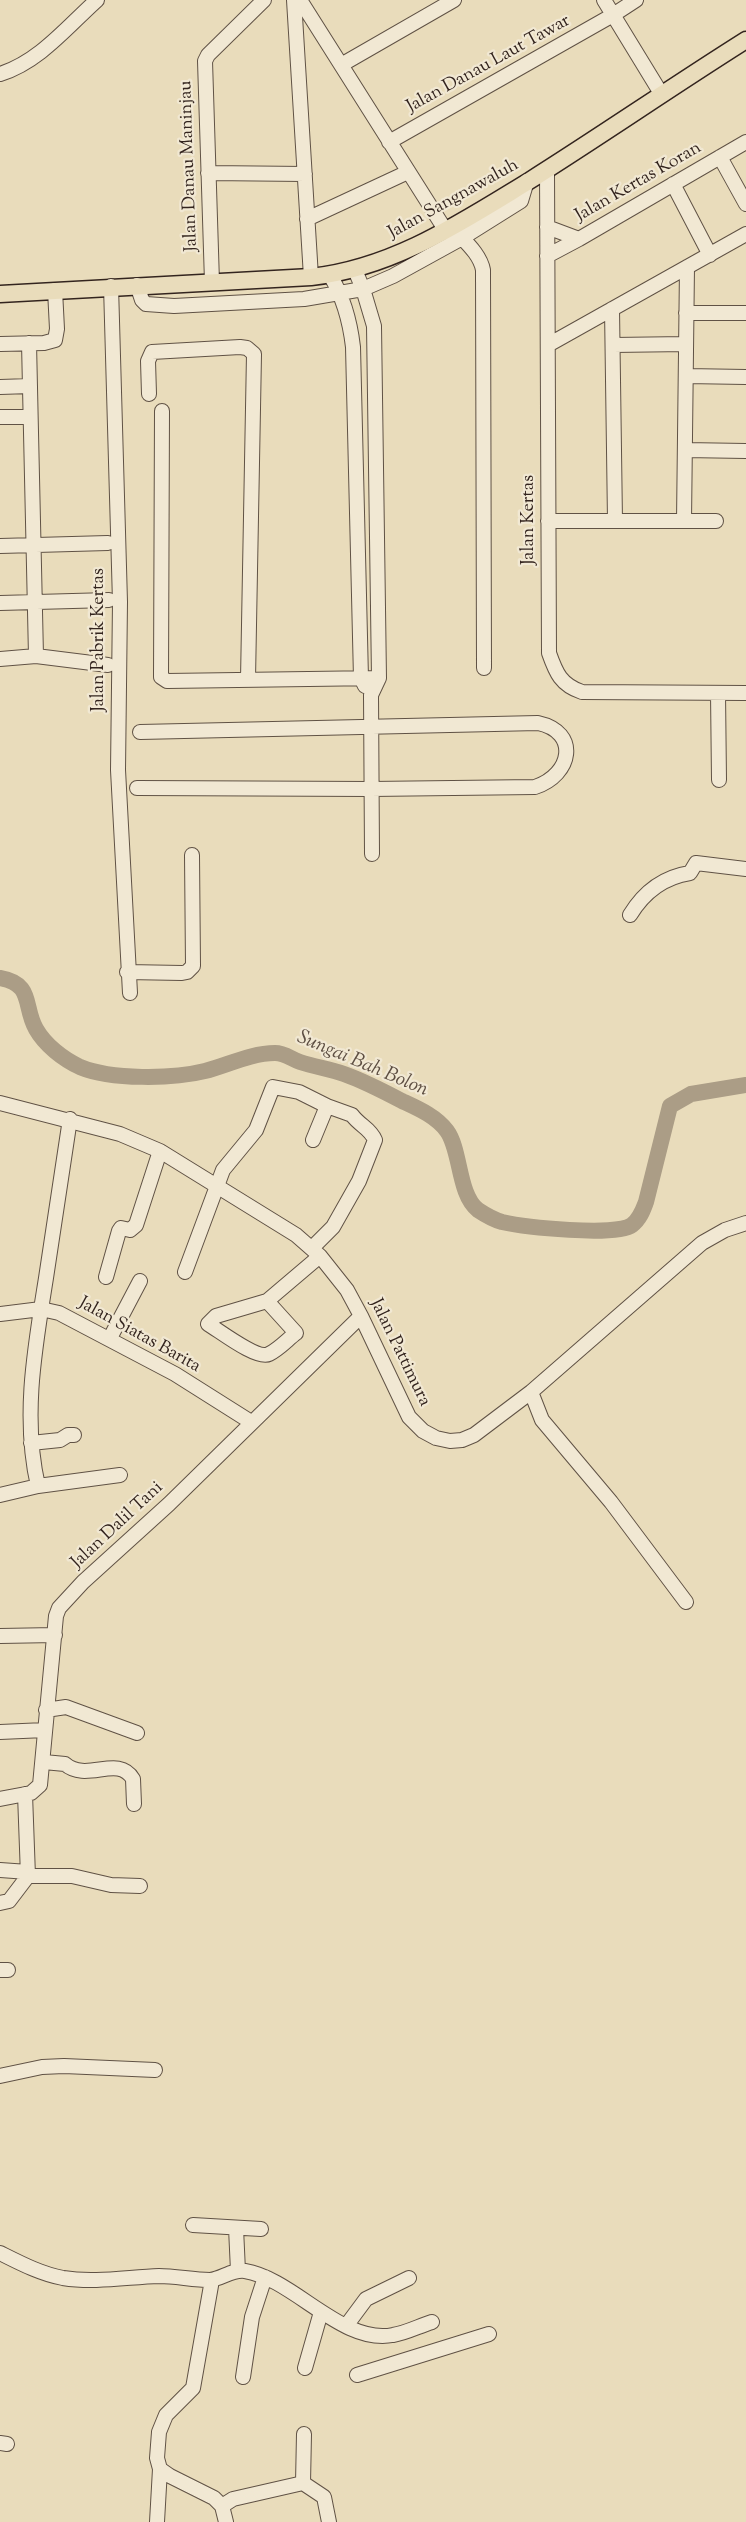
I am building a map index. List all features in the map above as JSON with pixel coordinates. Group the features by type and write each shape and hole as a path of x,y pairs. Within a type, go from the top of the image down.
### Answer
{"main road":[{"name":"Jalan Sangnawaluh","path":"0,294 111,286 311,277 355,270 391,258 453,232 527,181 636,114 662,94 746,40"}],"street":[{"path":"0,74 19,68 32,60 97,0"},
{"name":"Jalan Danau Maninjau","path":"212,282 206,58 264,0"},
{"path":"294,0 311,277"},
{"path":"300,0 408,172 453,232 481,262 483,270 484,668"},
{"path":"341,65 454,0"},
{"path":"604,0 662,94"},
{"name":"Jalan Danau Laut Tawar","path":"389,142 636,0"},
{"name":"Jalan Kertas Koran","path":"547,227 579,239 746,142"},
{"path":"720,157 746,204"},
{"name":"Jalan Kertas","path":"547,169 549,653 559,675 568,687 582,692 746,693"},
{"path":"307,219 408,172"},
{"path":"208,173 304,174"},
{"path":"673,184 710,255"},
{"path":"137,285 142,300 149,306 260,302 342,294 363,289 393,276 453,232"},
{"path":"548,345 746,234"},
{"path":"547,256 579,239"},
{"path":"684,521 687,267"},
{"path":"355,270 374,327 379,678 371,696 372,854"},
{"path":"330,275 342,294 350,326 361,678 371,696"},
{"name":"Jalan Pabrik Kertas","path":"111,286 120,602 118,770 127,972 130,993"},
{"path":"0,344 52,342 56,338 55,290"},
{"path":"612,309 615,521"},
{"path":"686,313 746,313"},
{"path":"29,343 36,656"},
{"path":"613,345 686,344"},
{"path":"149,394 148,361 152,352 240,347 247,348 254,354 248,679"},
{"path":"686,376 746,377"},
{"path":"0,387 30,386"},
{"path":"162,411 161,677 167,681 379,678"},
{"path":"0,417 30,417"},
{"path":"685,450 746,451"},
{"path":"355,494 377,494"},
{"path":"548,520 716,521"},
{"path":"0,546 108,543"},
{"path":"0,603 109,600"},
{"path":"0,659 36,656 108,665"},
{"path":"718,693 719,780"},
{"path":"137,788 371,792 536,787 548,783 558,773 565,764 566,753 560,732 551,725 538,723 140,732"},
{"path":"127,972 183,973 193,966 192,855"},
{"path":"630,915 637,903 652,890 678,874 693,868 746,869"},
{"path":"185,1272 223,1170 256,1130 273,1087 289,1089 352,1115 375,1140 359,1181 316,1252 267,1301 216,1316 208,1324 252,1352 268,1354 296,1333 267,1301"},
{"path":"314,1140 327,1106"},
{"name":"Jalan Pattimura","path":"0,1107 70,1119 120,1134 159,1151 296,1235 316,1252 347,1290 362,1316 409,1417 423,1431 436,1438 450,1441 462,1440 474,1435 528,1394 702,1243 725,1230 746,1223"},
{"path":"38,1486 31,1443 30,1407 41,1309 70,1119"},
{"path":"106,1277 119,1231 121,1228 130,1230 136,1225 159,1151"},
{"path":"110,1338 140,1281"},
{"name":"Jalan Siatas Barita","path":"0,1314 41,1309 59,1313 175,1374 251,1422"},
{"name":"Jalan Dalil Tani","path":"24,1794 37,1789 40,1785 44,1762 46,1710 56,1616 64,1602 169,1504 362,1316"},
{"path":"528,1394 542,1420 611,1502 686,1602"},
{"path":"31,1443 60,1440 68,1435 74,1435"},
{"path":"0,1495 38,1486 120,1475"},
{"path":"0,1636 55,1635"},
{"path":"46,1710 66,1707 137,1733"},
{"path":"0,1732 45,1730"},
{"path":"44,1762 65,1764 71,1770 78,1771 102,1768 123,1771 133,1779 134,1804"},
{"path":"0,1799 24,1794 28,1874 9,1901 0,1903"},
{"path":"0,1870 72,1876 111,1886 140,1886"},
{"path":"0,2076 42,2067 64,2066 155,2070"},
{"path":"193,2224 261,2229"},
{"path":"236,2228 238,2271"},
{"path":"0,2253 24,2265 62,2278 83,2280 174,2276 212,2280 238,2271 265,2277 346,2326 376,2335 393,2335 432,2322"},
{"path":"243,2377 252,2317 265,2277"},
{"path":"346,2326 366,2299 409,2278"},
{"path":"157,2522 160,2469 157,2458 159,2432 166,2415 193,2388 212,2280"},
{"path":"305,2368 321,2312"},
{"path":"357,2375 489,2334"},
{"path":"393,2335 402,2360"},
{"path":"303,2483 304,2434"},
{"path":"160,2469 214,2498 222,2506 226,2522"},
{"path":"222,2506 233,2499 303,2483 324,2497 329,2522"}],"waterway":[{"name":"Sungai Bah Bolon","path":"0,978 11,981 23,991 36,1029 49,1046 74,1064 93,1071 125,1076 176,1076 205,1071 257,1055 279,1053 373,1086 426,1113 443,1126 452,1139 463,1183 472,1203 478,1210 490,1217 513,1224 590,1231 623,1229 632,1225 639,1217 646,1202 670,1106 691,1094 746,1085"}]}
